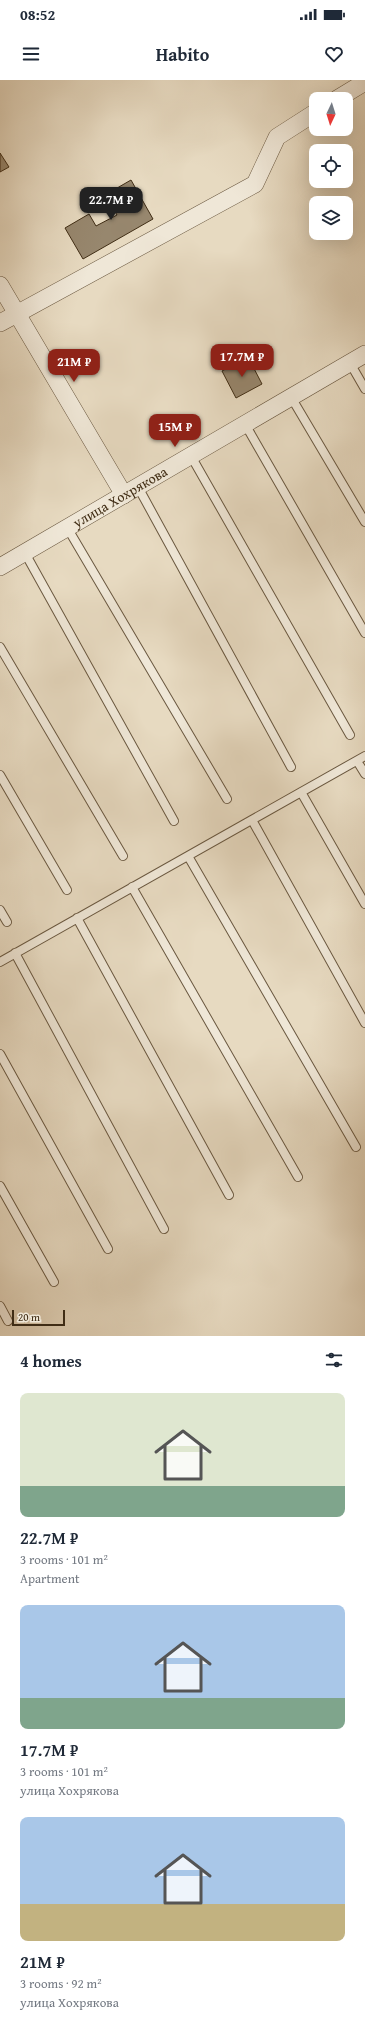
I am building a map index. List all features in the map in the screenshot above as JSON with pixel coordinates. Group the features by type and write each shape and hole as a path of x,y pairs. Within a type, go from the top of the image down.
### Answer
{"street":[{"path":"349,92 365,82"},
{"path":"0,323 255,184 277,137 309,116"},
{"path":"0,285 124,495"},
{"name":"улица Хохрякова","path":"0,567 68,529 365,354"}],"lane":[{"path":"350,363 365,389"},
{"path":"291,397 365,522"},
{"path":"245,424 365,633"},
{"path":"191,456 350,735"},
{"path":"138,487 290,767"},
{"path":"68,529 227,799"},
{"path":"25,553 174,821"},
{"path":"0,647 122,856"},
{"path":"0,962 365,756"},
{"path":"357,760 365,774"},
{"path":"0,775 67,890"},
{"path":"301,792 365,904"},
{"path":"252,820 365,1023"},
{"path":"188,856 356,1147"},
{"path":"132,887 298,1177"},
{"path":"0,910 7,922"},
{"path":"77,918 229,1195"},
{"path":"15,953 164,1229"},
{"path":"0,1054 108,1250"},
{"path":"0,1186 54,1282"},
{"path":"0,1306 8,1321"}],"building":[{"path":"0,153 9,167 0,172"},
{"path":"131,180 153,219 83,259 65,228 89,214 96,226 117,215 105,195"},
{"path":"248,357 262,384 236,398 222,371"}]}
